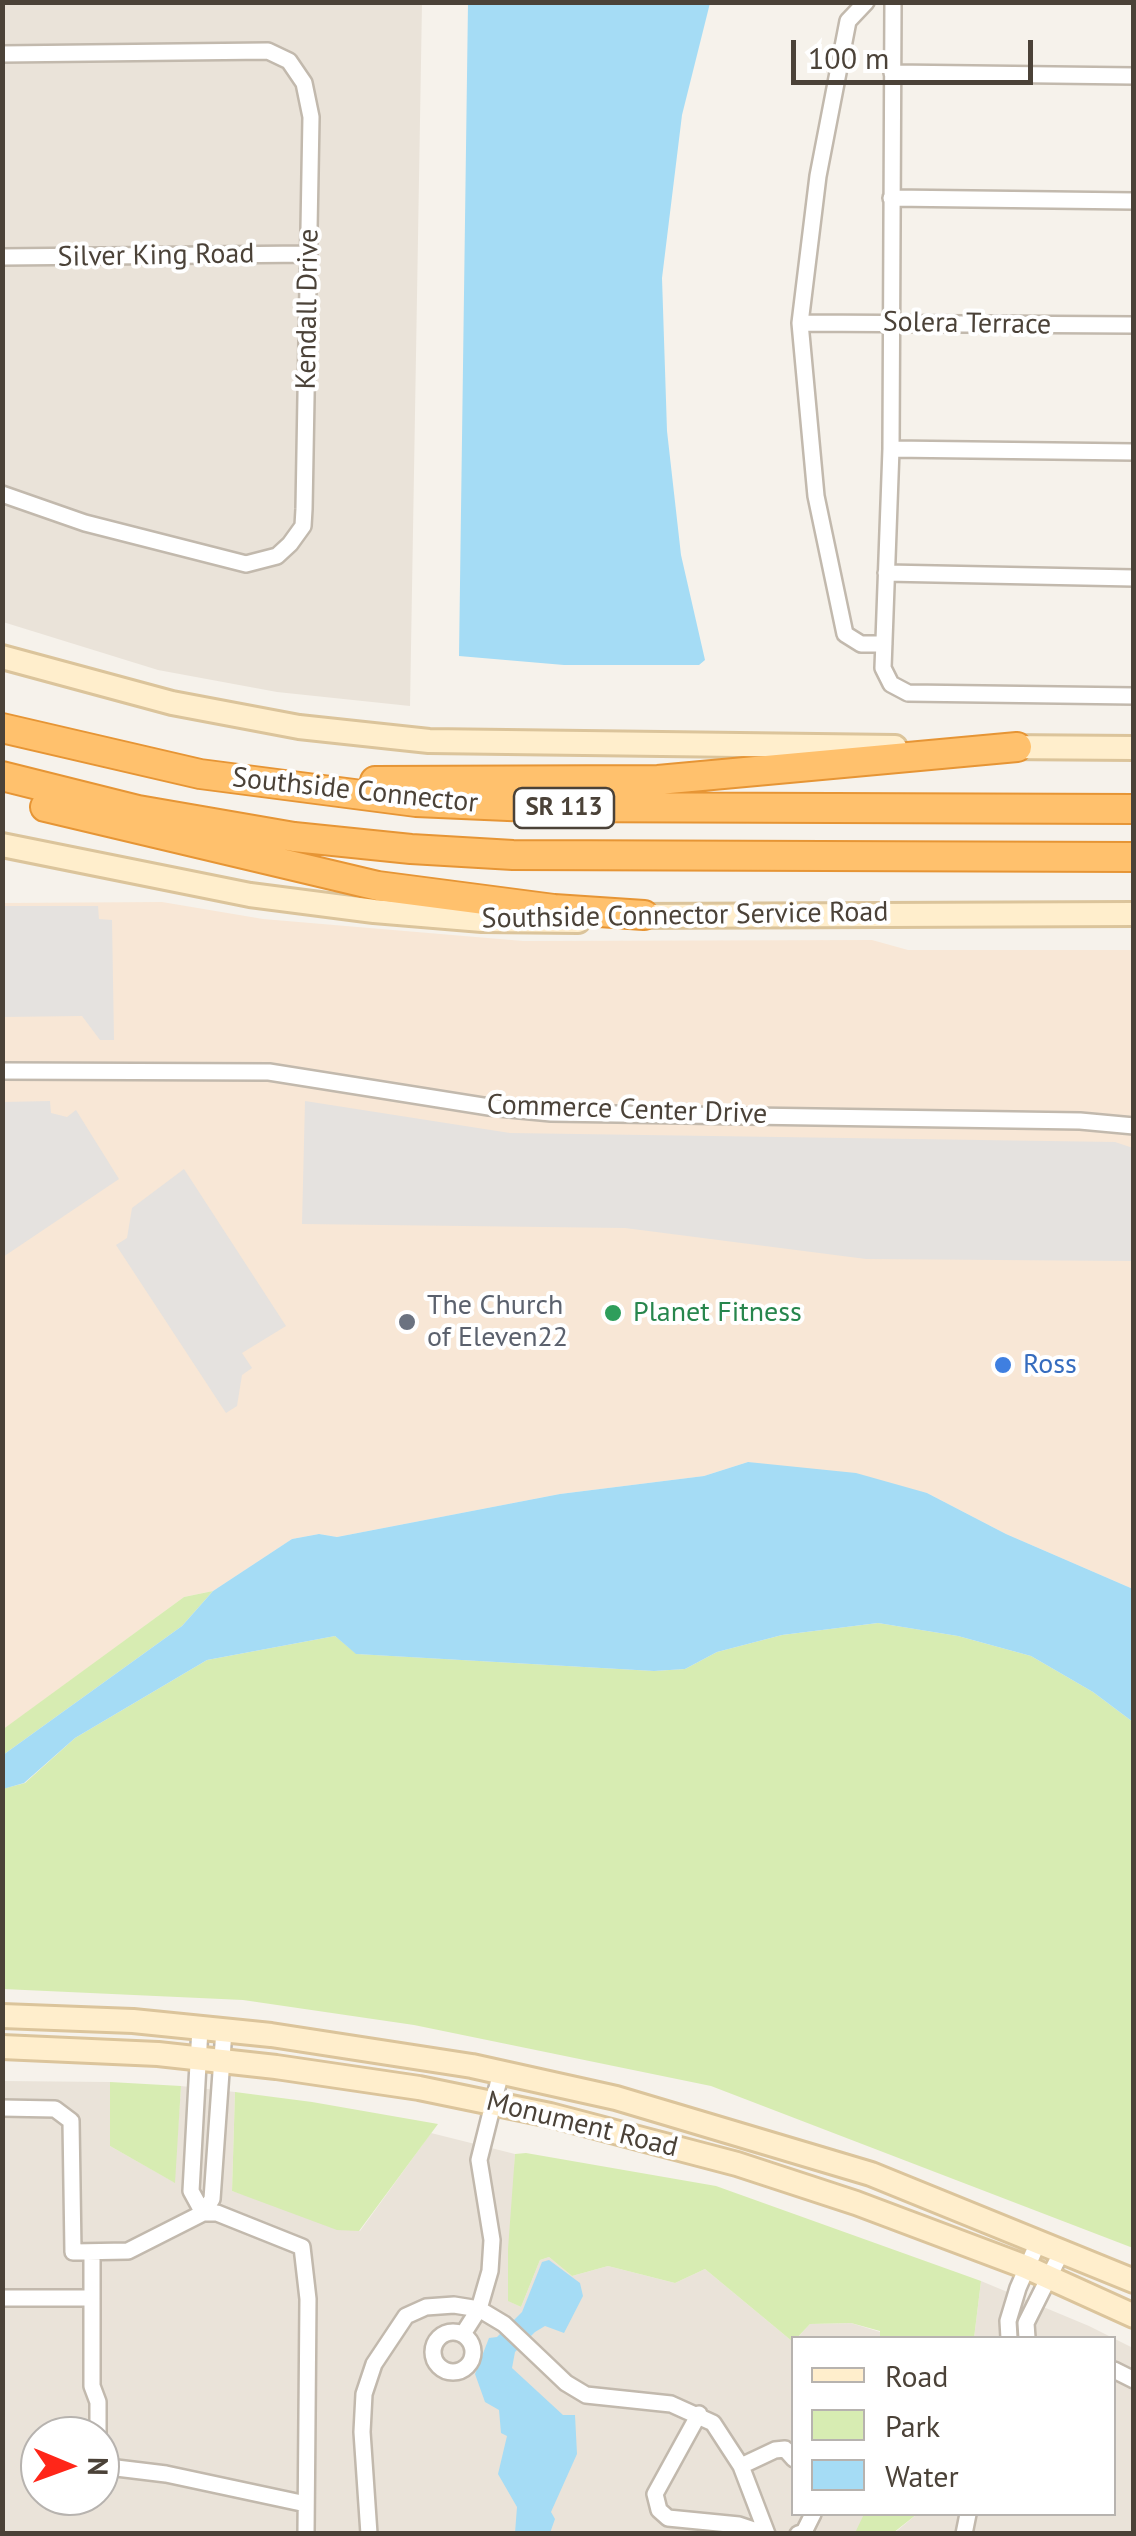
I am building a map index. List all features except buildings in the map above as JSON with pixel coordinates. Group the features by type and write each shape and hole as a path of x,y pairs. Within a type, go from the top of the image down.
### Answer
{"highway":[{"path":"2,727 263,771 464,784 658,780 1017,748"},
{"name":"Southside Connector","path":"2,727 200,774 416,802 549,808 1134,809"},
{"name":"Southside Connector","path":"2,776 138,810 294,837 411,849 532,855 1134,857"},
{"path":"2,788 39,805 115,826 378,886 514,905 644,915"}],"main road":[{"path":"2,657 172,703 299,728 429,741 1134,748"},
{"name":"Southside Connector Service Road","path":"2,845 250,894 374,911 558,922 644,915 1134,914"},
{"name":"Monument Road","path":"2,2016 212,2029 501,2072 616,2098 798,2150 1063,2249 1134,2281"},
{"name":"Monument Road","path":"2,2047 209,2060 492,2102 737,2164 856,2202 1026,2267 1134,2316"}],"street":[{"path":"866,2 848,20 818,176 800,322 816,496 845,634 861,644 884,644"},
{"path":"893,2 891,448 884,668 891,684 908,693 1134,696"},
{"name":"Kendall Drive","path":"2,54 268,51 289,61 304,84 311,117 303,526 277,556 246,564 86,523 2,494"},
{"path":"892,73 1134,76"},
{"path":"891,198 1134,200"},
{"name":"Silver King Road","path":"2,257 309,254"},
{"name":"Solera Terrace","path":"800,322 1134,326"},
{"path":"891,448 1134,452"},
{"path":"886,573 1134,578"},
{"name":"Commerce Center Drive","path":"2,1071 269,1072 489,1108 552,1113 1080,1120 1134,1126"},
{"path":"203,2213 191,2192 194,2135 212,2029"},
{"path":"203,2213 212,2198 216,2136 209,2060 212,2029"},
{"path":"462,2334 480,2310 492,2240 479,2160 501,2072"},
{"path":"2,2108 54,2110 71,2122 73,2252 128,2251 203,2213 216,2212 302,2246 307,2258 306,2534"},
{"path":"194,2135 216,2136"},
{"path":"1010,2336 1008,2321 1039,2240"},
{"path":"1027,2336 1026,2323 1063,2249"},
{"path":"92,2253 92,2386 98,2416"},
{"path":"2,2298 92,2298"},
{"path":"370,2534 362,2432 364,2394 374,2364 406,2316 426,2307 454,2305 480,2310 504,2324 566,2384 586,2394 671,2404 713,2423 741,2466 766,2534"},
{"path":"699,2414 654,2494 659,2510 668,2518 739,2525 766,2534"},
{"path":"741,2466 775,2450 785,2449 791,2455"},
{"path":"120,2468 166,2474 306,2504"}],"shaded area":[{"path":"3,3 422,3 410,706 277,692 158,670 3,622"},
{"path":"162,902 263,919 523,941 872,940 908,950 1133,950 1133,1589 1006,1534 927,1493 748,1462 704,1476 560,1494 337,1537 319,1534 292,1539 213,1591 184,1597 3,1730 2,903"},
{"path":"3,906 98,906 99,919 112,920 114,1040 100,1040 82,1016 3,1017"},
{"path":"50,1101 51,1113 67,1117 76,1110 119,1179 3,1257 3,1102"},
{"path":"305,1101 510,1133 1115,1142 1133,1148 1133,1261 866,1259 625,1228 302,1224"},
{"path":"184,1169 286,1326 242,1353 252,1368 242,1375 237,1406 226,1413 116,1245 127,1238 132,1208"},
{"path":"3,2081 110,2082 110,2146 174,2182 181,2086 235,2092 232,2191 360,2231 431,2133 515,2154 509,2301 521,2307 540,2260 549,2257 572,2276 608,2266 675,2283 705,2269 791,2340 791,2516 864,2516 855,2533 3,2534"},
{"path":"981,2281 1109,2336 974,2336"},
{"path":"851,2323 880,2332 880,2336 799,2336 810,2324"},
{"path":"1116,2339 1133,2348 1133,2533 893,2534 915,2516 1116,2516"}],"green space":[{"path":"213,1591 182,1626 3,1755 2,1730 184,1597"},
{"path":"878,1623 958,1636 1031,1656 1093,1692 1133,1722 1133,2248 711,2086 414,2025 243,2000 3,1989 2,1789 25,1783 75,1738 207,1660 335,1636 357,1654 654,1671 685,1669 717,1652 782,1635"},
{"path":"110,2082 181,2086 175,2183 110,2146"},
{"path":"235,2092 438,2124 359,2231 337,2230 232,2191"},
{"path":"515,2154 716,2186 981,2281 974,2336 880,2336 880,2331 851,2323 810,2324 799,2336 791,2336 791,2340 705,2269 675,2283 608,2266 572,2276 549,2257 540,2260 521,2307 508,2301"},
{"path":"863,2516 914,2516 893,2533 855,2533"}],"water":[{"path":"468,3 710,3 682,115 662,278 667,431 681,555 705,660 699,665 564,665 459,656"},
{"path":"748,1462 856,1473 927,1493 1006,1534 1133,1589 1133,1722 1093,1692 1031,1656 958,1636 878,1623 782,1635 717,1652 685,1669 654,1671 356,1654 335,1636 207,1660 75,1738 24,1783 3,1789 3,1755 182,1626 213,1591 292,1539 319,1534 337,1537 560,1494 704,1476"},
{"path":"549,2260 580,2283 583,2296 564,2333 545,2326 535,2332 515,2352 512,2368 563,2415 575,2415 577,2454 551,2512 555,2519 550,2533 515,2533 517,2507 498,2474 507,2436 501,2433 499,2410 485,2402 475,2374 489,2338 497,2337 522,2312 542,2262"}],"place":[{"name":"Planet Fitness","path":"613,1313"},
{"name":"The Church of Eleven22","path":"407,1322"},
{"name":"Ross","path":"1003,1365"}]}
